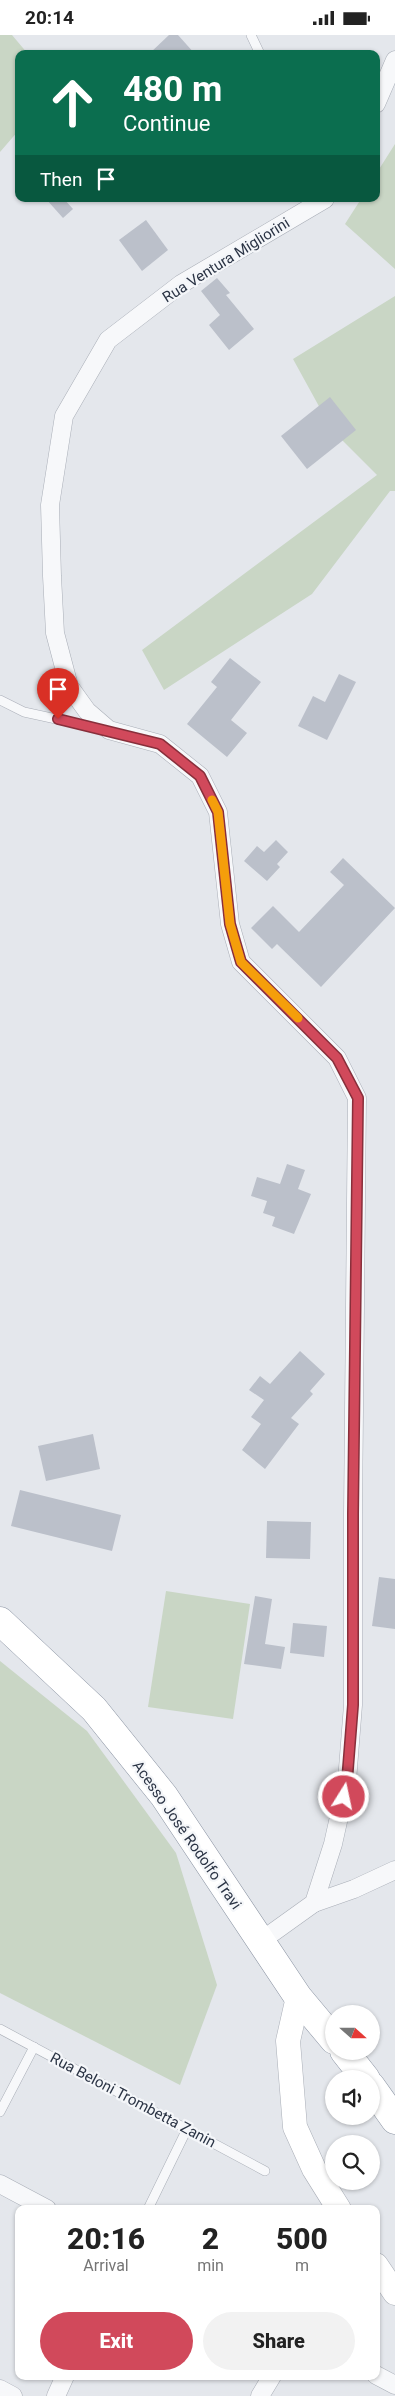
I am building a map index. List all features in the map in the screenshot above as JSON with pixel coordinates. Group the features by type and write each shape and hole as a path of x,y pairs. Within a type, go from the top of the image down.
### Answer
{"highway":[{"name":"Acesso José Rodolfo Travi","path":"0,1621 94,1709 164,1795 298,1997 325,2029"},
{"path":"351,2060 359,2070"},
{"path":"380,2099 395,2120"}],"street":[{"path":"380,95 395,61"},
{"name":"Rua Ventura Migliorini","path":"314,1903 333,1844 347,1781 353,1705 353,1514 358,1098 337,1058 241,962 230,924 218,812 200,776 160,744 109,731 88,711 69,686 55,633 50,505 64,416 108,340 181,284 320,202"},
{"path":"261,1941 314,1903 354,1889 395,1870"},
{"path":"298,1997 288,2041 295,2127 314,2169 337,2205"},
{"path":"0,2184 39,2205"},
{"path":"380,2271 395,2293"},
{"path":"380,2377 395,2385"},
{"path":"56,2396 63,2380"},
{"path":"260,2396 270,2380"},
{"path":"0,2389 13,2396"}],"lane":[{"path":"251,35 258,50"},
{"path":"0,700 24,712 109,731"},
{"name":"Rua Beloni Trombetta Zanin","path":"0,2029 265,2171"},
{"path":"0,2112 34,2047"},
{"path":"150,2205 187,2129"}],"green space":[{"path":"0,35 12,35 25,50 15,50 15,135 0,152"},
{"path":"395,144 395,269 345,224 359,202 380,202 380,168"},
{"path":"395,296 395,491 390,491 312,594 164,690 142,650 377,475 332,430 293,359"},
{"path":"166,1591 250,1604 233,1719 148,1707"},
{"path":"0,1661 87,1731 176,1853 217,1985 180,2085 0,1993"}],"building":[{"path":"169,35 178,35 191,50 153,50"},
{"path":"49,202 67,202 73,209 63,218"},
{"path":"146,220 168,250 142,271 119,240"},
{"path":"217,278 230,293 226,295 254,329 229,350 209,325 220,315 201,291"},
{"path":"330,397 356,430 307,469 281,436"},
{"path":"230,658 261,682 231,720 247,733 227,757 187,724 217,687 211,682"},
{"path":"339,674 356,682 327,740 298,726 313,696 325,702"},
{"path":"276,840 288,852 277,864 280,867 267,881 244,861 257,846 264,852"},
{"path":"343,858 395,908 321,987 277,944 272,949 251,928 273,906 299,932 344,885 330,872"},
{"path":"287,1164 305,1170 298,1189 311,1194 294,1234 272,1226 275,1217 263,1213 267,1201 251,1196 257,1177 280,1184"},
{"path":"300,1351 325,1374 310,1391 313,1394 291,1418 299,1424 265,1469 242,1450 261,1424 251,1417 264,1400 249,1390 260,1376 270,1384"},
{"path":"93,1434 100,1469 46,1481 38,1446"},
{"path":"20,1490 121,1515 112,1551 11,1526"},
{"path":"267,1521 311,1522 310,1559 266,1558"},
{"path":"379,1577 395,1579 395,1629 372,1626"},
{"path":"255,1596 272,1599 265,1644 285,1647 281,1669 244,1664"},
{"path":"293,1623 327,1626 324,1657 290,1653"}],"slow traffic":[{"path":"212,800 218,812 230,924 241,962 298,1018"}],"route":[{"path":"58,719 160,744 200,776 218,812 230,924 241,962 337,1058 358,1098 353,1514 353,1705 344,1797"}]}
